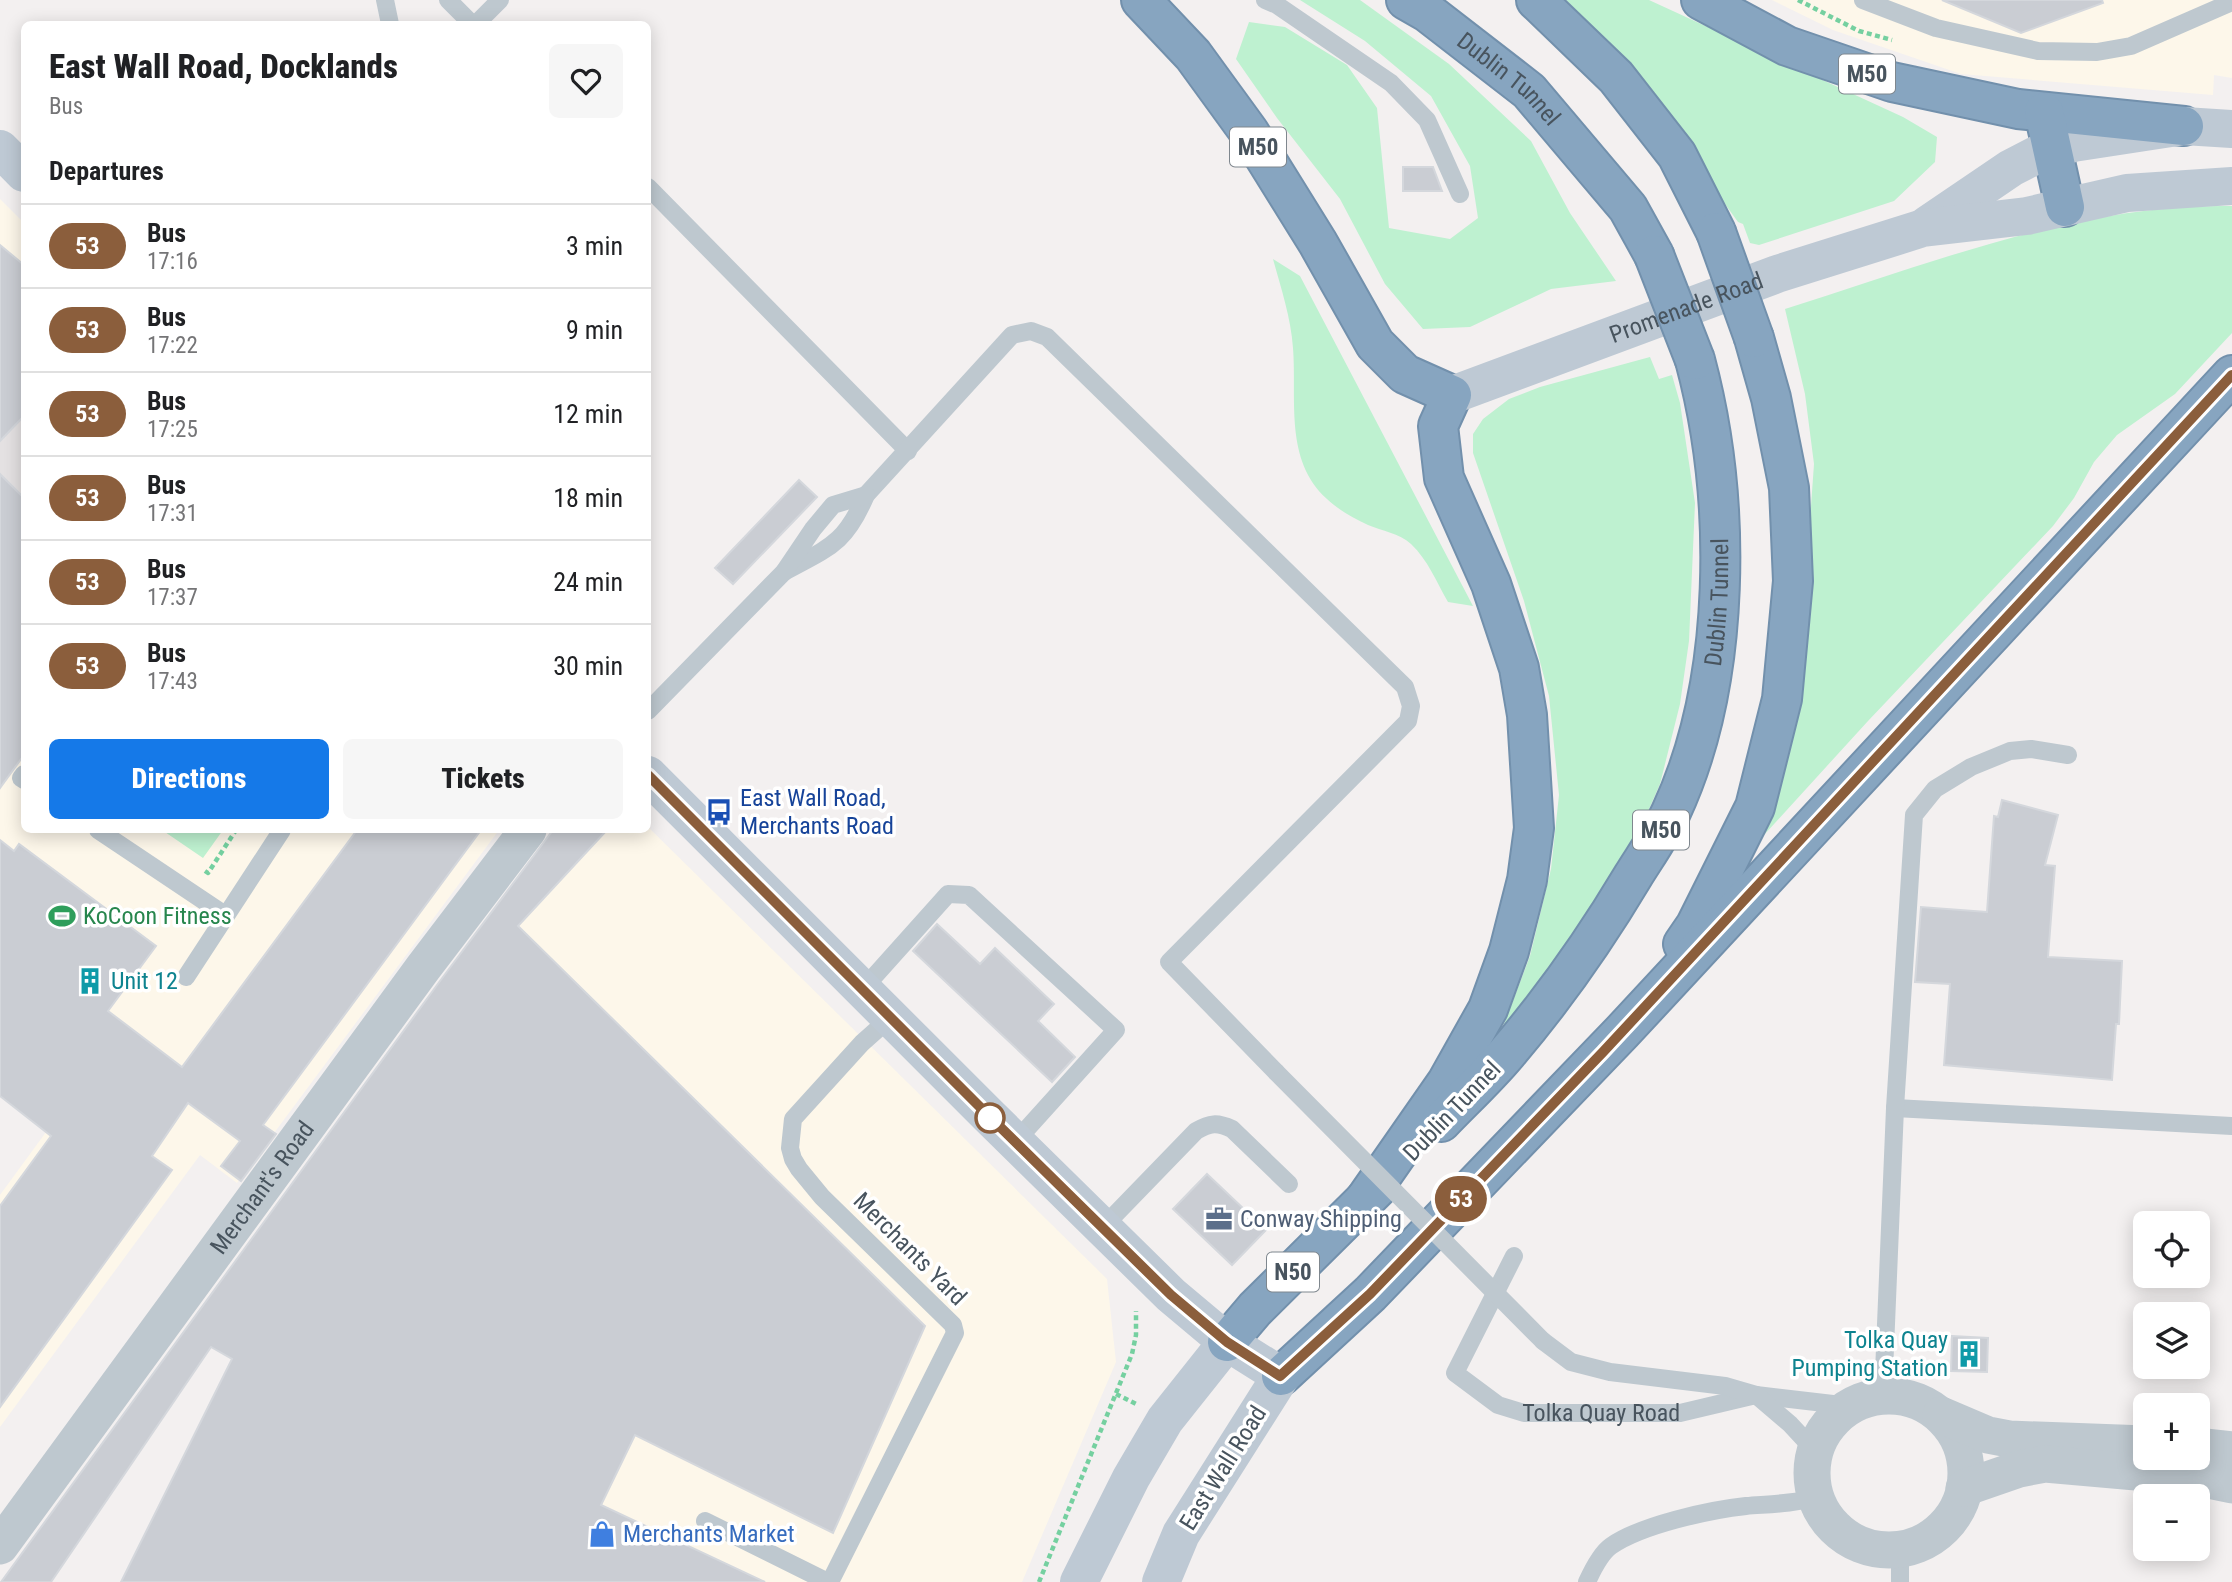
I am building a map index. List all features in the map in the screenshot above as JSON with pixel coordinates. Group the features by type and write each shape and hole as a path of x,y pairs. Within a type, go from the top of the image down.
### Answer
{"highway":[{"name":"M50","path":"1141,0 1193,55 1249,132 1318,243 1375,344 1405,374 1452,395"},
{"name":"Dublin Tunnel","path":"1362,1205 1506,1054 1567,978 1615,906 1671,813 1707,708 1721,585 1716,480 1704,395 1695,360 1654,255 1628,208 1529,91 1427,12 1406,0"},
{"path":"1536,0 1616,77 1677,155 1716,232 1754,338 1771,398 1789,488 1793,581 1782,699 1755,807 1696,925 1622,1031"},
{"name":"M50","path":"1701,0 1787,46 1892,82 2018,109 2184,126"},
{"path":"2044,112 2065,207"},
{"path":"1622,1031 2232,375"},
{"path":"1362,1205 1447,1082 1488,1009 1509,951 1527,880 1534,828 1528,727 1519,668 1491,584 1444,478 1438,426 1452,395"},
{"name":"N50","path":"1280,1376 1370,1294 1622,1031"},
{"name":"N50","path":"1227,1342 1255,1309 1362,1205"}],"main road":[{"name":"Promenade Road","path":"1923,228 2011,168 2073,143 2184,126 2232,128"},
{"path":"0,149 21,170"},
{"name":"Promenade Road","path":"1452,395 1777,274 1923,228 2026,216 2127,193 2232,186"},
{"path":"651,778 1171,1295 1227,1342 1280,1376"},
{"path":"1079,1582 1131,1478 1165,1420 1227,1342"},
{"name":"East Wall Road","path":"1161,1582 1181,1534 1280,1376"}],"street":[{"name":"Merchant's Road","path":"0,1546 423,968 526,833"},
{"path":"1941,1415 1954,1429 1966,1466 1960,1505 1949,1522 1932,1537 1917,1545 1900,1566 1871,1548 1849,1539 1828,1520 1816,1497 1812,1470 1815,1451 1826,1428 1867,1401 1902,1396 1923,1403 1941,1415 1988,1435 2009,1439 2133,1444"},
{"path":"2210,1447 2232,1450"},
{"path":"1964,1488 2018,1469 2045,1464 2193,1477 2232,1485"}],"lane":[{"path":"384,0 389,21"},
{"path":"449,0 471,21"},
{"path":"477,21 500,0"},
{"path":"1265,0 1277,5 1391,83 1427,120 1460,194"},
{"path":"1863,0 1936,28 2038,51 2097,52 2131,46 2232,2"},
{"path":"651,190 908,450"},
{"path":"784,572 836,544 855,521 866,495 1012,335 1031,331 1047,337 1405,687 1411,706 1408,721 1169,962 1543,1341 1570,1362 1610,1372 1725,1386 1756,1395 1790,1424 1815,1451"},
{"path":"651,708 784,572 833,505 866,495"},
{"path":"1867,1401 1895,1108 1914,815 1936,789 1971,767 2010,751 2031,749 2068,755"},
{"path":"102,833 225,915"},
{"path":"186,977 280,833"},
{"path":"862,990 948,894 970,895 1116,1030 1015,1142"},
{"name":"Merchants Yard","path":"829,1582 955,1333 953,1325 822,1197 799,1169 790,1147 793,1119 862,1043 890,1018"},
{"path":"1895,1108 2232,1126"},
{"path":"1103,1227 1196,1131 1210,1123 1232,1129 1289,1184"},
{"name":"Tolka Quay Road","path":"1514,1256 1455,1373 1498,1405 1524,1413 1680,1413 1756,1395 1867,1401"},
{"path":"1587,1582 1609,1547 1637,1533 1706,1513 1745,1506 1783,1504 1816,1497"},
{"path":"705,1521 829,1582"}],"path":[{"path":"197,866 208,873 234,833"},
{"path":"1039,1582 1132,1354 1136,1335 1135,1308"},
{"path":"1116,1394 1140,1406"}],"shaded area":[{"path":"1772,0 2232,0 2232,78 2214,75 2213,95 1961,74 1833,30"},
{"path":"0,199 21,220 21,279 0,304"},
{"path":"21,279 21,563 0,544 0,304"},
{"path":"0,544 21,563 21,833 497,833 237,1183 200,1155 0,1427 0,1195 79,1087 0,1027"},
{"path":"651,830 1107,1279 1116,1362 1022,1582 126,1582 515,926 604,833 651,833"}],"green space":[{"path":"1300,0 1360,0 1449,64 1531,141 1570,213 1616,281 1551,289 1470,327 1423,329 1385,284 1340,199 1277,118 1236,59 1249,22 1285,27 1347,65 1377,108 1389,228 1450,239 1478,218 1470,166 1431,96 1365,41"},
{"path":"1566,0 1649,0 1903,117 1937,137 1935,162 1894,201 1759,245 1750,243 1743,224 1738,222 1613,49"},
{"path":"2232,206 2232,333 2175,394 2117,435 2094,462 2074,498 2053,526 1764,835 1757,833 1808,548 1814,464 1805,394 1785,309 1949,256 2061,225 2175,208"},
{"path":"1273,259 1300,276 1473,606 1448,602 1427,564 1411,544 1401,537 1346,514 1331,503 1313,483 1298,448 1292,337"},
{"path":"1650,357 1659,379 1672,375 1680,403 1695,503 1689,641 1680,704 1660,784 1632,848 1555,969 1502,1029 1530,956 1551,869 1559,795 1549,696 1524,601 1473,453 1473,434 1483,419 1509,399 1540,387"},
{"path":"166,833 221,833 203,858"}],"building":[{"path":"1942,0 2102,0 2103,3 2021,33"},
{"path":"1403,167 1433,167 1442,191 1403,191"},
{"path":"0,245 21,262 21,419 0,441"},
{"path":"0,474 21,495 21,759 0,788"},
{"path":"799,480 817,497 733,584 715,568"},
{"path":"2002,800 2058,815 2045,865 2055,866 2048,957 2122,961 2119,1024 2116,1024 2112,1080 1944,1065 1950,984 1915,982 1921,907 1987,912 1994,816 1998,817"},
{"path":"355,833 479,833 263,1125 276,1134 241,1181 221,1166 240,1141 188,1103 152,1156 172,1170 0,1407 0,1206 51,1136 0,1096 0,840 14,851 19,844 156,946 108,1011 182,1067"},
{"path":"551,833 604,833 518,926 925,1326 833,1533 635,1435 601,1505 765,1582 121,1582 232,1359 211,1347 51,1582 1,1582"},
{"path":"937,924 980,964 995,948 1054,1004 1038,1021 1075,1057 1052,1082 913,951"},
{"name":"Conway Shipping","path":"1207,1174 1266,1230 1232,1265 1173,1209"},
{"name":"Tolka Quay Pumping Station","path":"1952,1336 1988,1338 1987,1372 1951,1371"}],"bus line":[{"name":"53","path":"651,778 1171,1295 1227,1342 1280,1376 1370,1294 1603,1052 2232,375"}],"place":[{"name":"East Wall Road, Merchants Road","path":"719,812"},
{"name":"KoCoon Fitness","path":"62,916"},
{"name":"Unit 12","path":"90,981"},
{"name":"Conway Shipping","path":"1219,1219"},
{"name":"Tolka Quay Pumping Station","path":"1969,1354"},
{"name":"Merchants Market","path":"602,1534"}]}
